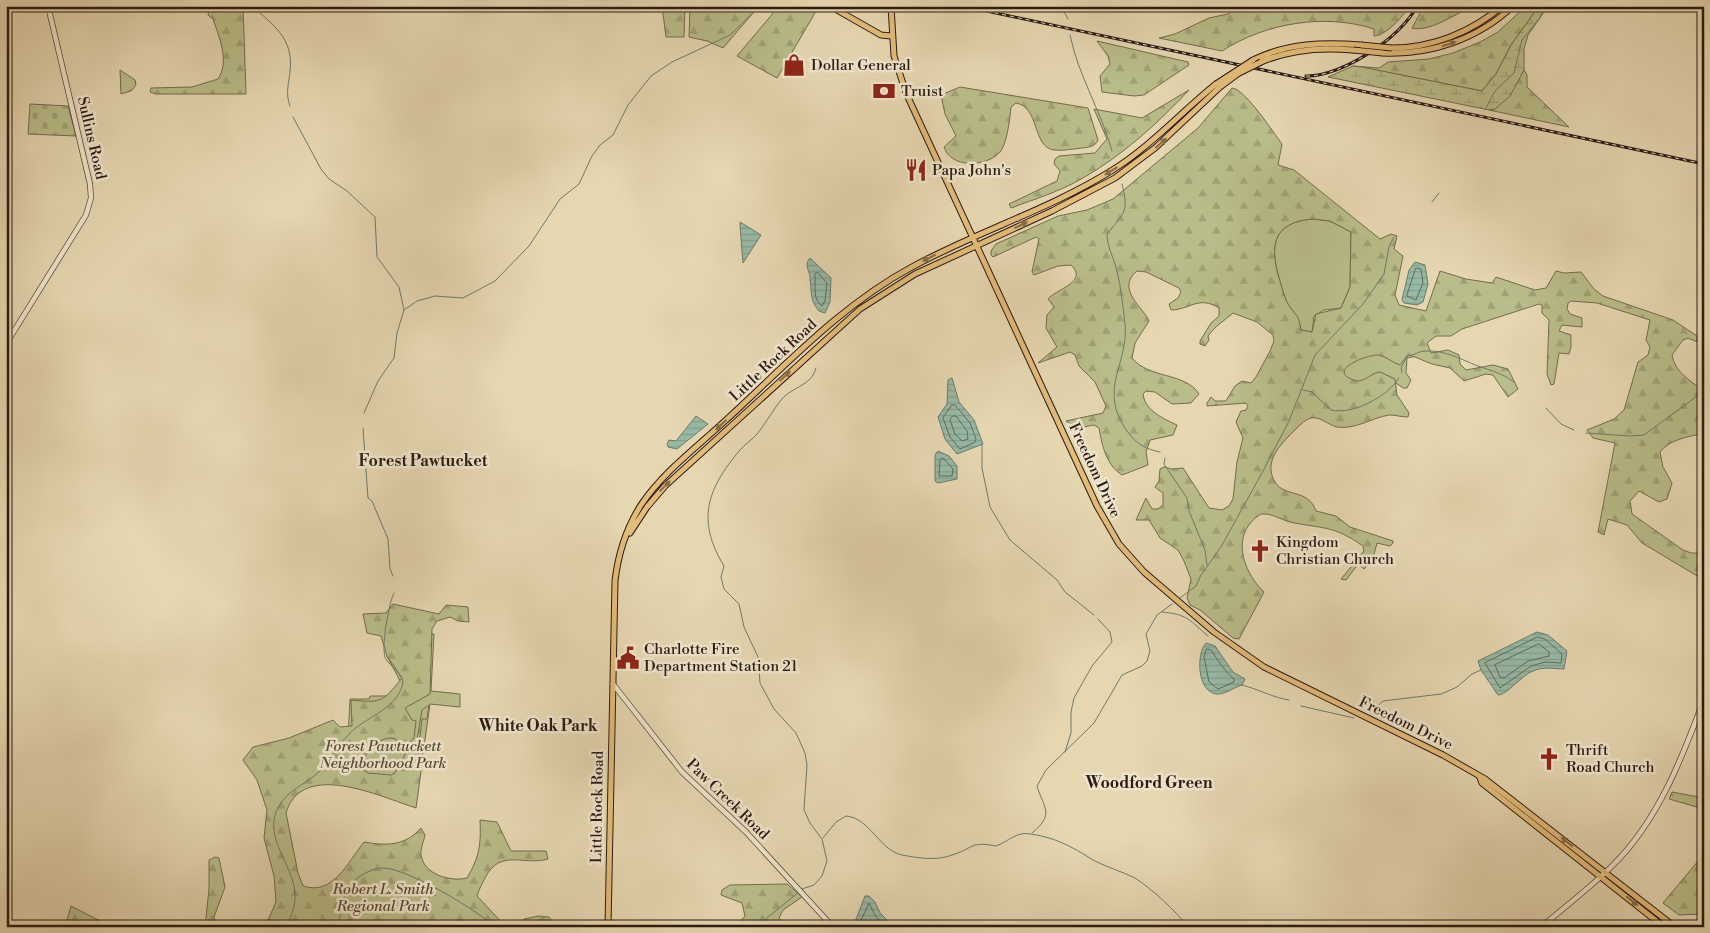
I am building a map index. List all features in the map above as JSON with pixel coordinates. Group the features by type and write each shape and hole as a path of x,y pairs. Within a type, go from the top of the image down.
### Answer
{"main road":[{"path":"830,6 880,35 891,36"},
{"name":"Freedom Drive","path":"891,6 891,36 894,56 902,83 1102,515 1114,537 1132,560 1214,632 1252,660 1443,755 1508,796 1675,927"},
{"path":"1218,86 1253,60 1277,50 1306,44 1330,43 1392,48 1416,46 1448,38 1478,24 1502,6"},
{"path":"1218,86 1261,62 1307,49 1383,53 1430,50 1456,42 1484,28 1513,6"},
{"name":"Little Rock Road","path":"608,927 615,581 626,539 635,515 658,483 843,313 906,270 1078,190 1115,169 1161,134 1218,86"},
{"name":"Little Rock Road","path":"626,539 646,507 665,486 844,322 899,283 1052,211 1121,173 1160,144 1218,86"},
{"name":"Freedom Drive","path":"1479,778 1482,783 1664,927"}],"street":[{"name":"Sullins Road","path":"6,344 86,215 92,198 48,6"},
{"name":"Paw Creek Road","path":"612,683 682,772 736,822 833,927"},
{"path":"1540,927 1605,872 1632,843 1659,801 1680,758 1704,698"}],"green space":[{"path":"210,6 243,6 246,94 156,94 150,92 151,88 192,87 218,79 223,65 223,57 213,19 208,15"},
{"path":"662,6 685,6 684,37 666,37"},
{"path":"690,6 759,6 723,48 707,41 689,37"},
{"path":"779,6 819,6 777,78 737,56"},
{"path":"1238,6 1328,6 1341,10 1366,6 1410,6 1389,29 1374,36 1374,29 1355,24 1316,22 1296,23 1276,28 1239,41 1222,51 1159,38 1175,34 1209,18 1228,14"},
{"path":"1424,6 1463,6 1465,10 1432,26 1418,29 1412,28"},
{"path":"1526,6 1539,6 1511,45 1496,74 1482,91 1353,66 1379,68 1388,62 1429,59 1453,53 1498,32"},
{"path":"1539,6 1548,6 1528,35 1524,49 1524,70 1510,96 1495,109 1489,110 1328,77 1353,66 1482,91 1496,74 1511,45"},
{"path":"1097,41 1188,62 1189,65 1144,95 1134,96 1102,92 1100,76 1110,64 1108,56"},
{"path":"120,70 135,80 136,85 131,91 121,94"},
{"path":"1524,70 1527,75 1527,87 1569,127 1489,110 1495,109"},
{"path":"960,87 1088,108 1098,140 1093,145 1087,147 1054,150 1047,147 1042,142 1029,112 1024,106 1016,103 1011,107 1006,137 1000,152 987,161 978,163 961,162 948,154 944,147 956,136 945,114 941,95"},
{"path":"1232,88 1244,95 1282,144 1278,165 1294,170 1380,239 1391,234 1397,236 1394,249 1403,256 1395,295 1399,305 1426,311 1440,271 1466,279 1492,283 1496,277 1535,290 1546,288 1556,271 1564,273 1581,272 1594,289 1603,296 1673,320 1697,336 1697,342 1688,338 1683,340 1672,355 1680,372 1704,391 1704,433 1674,441 1660,452 1663,467 1672,483 1667,499 1659,502 1639,491 1630,501 1632,514 1683,550 1691,553 1704,553 1704,580 1642,543 1627,525 1608,519 1604,535 1598,532 1615,443 1593,438 1587,430 1614,419 1624,410 1638,362 1648,355 1650,347 1646,340 1650,320 1597,303 1571,301 1568,303 1567,309 1570,314 1582,318 1582,327 1562,325 1559,331 1571,335 1571,347 1569,354 1559,353 1554,384 1551,385 1547,374 1549,320 1542,313 1542,305 1539,304 1462,329 1451,336 1436,336 1427,343 1431,353 1448,350 1459,355 1460,364 1466,370 1493,365 1508,369 1518,389 1508,397 1493,375 1486,374 1464,381 1450,368 1432,364 1410,355 1400,365 1385,357 1374,355 1347,367 1344,371 1345,375 1359,381 1380,372 1395,379 1397,395 1409,413 1408,417 1389,415 1350,427 1337,427 1318,418 1308,419 1278,448 1272,461 1272,475 1279,487 1308,499 1316,511 1336,516 1350,527 1393,541 1393,543 1390,546 1377,543 1373,558 1364,569 1358,564 1346,580 1341,579 1364,551 1363,546 1344,534 1335,531 1261,514 1251,522 1245,531 1243,552 1250,574 1264,592 1239,639 1233,638 1200,610 1190,605 1187,598 1191,579 1178,550 1160,538 1149,520 1136,520 1146,498 1152,509 1158,509 1163,505 1163,493 1155,487 1159,481 1160,469 1164,467 1172,469 1183,468 1209,508 1222,510 1229,506 1233,499 1237,462 1243,438 1236,422 1241,411 1246,410 1248,406 1246,403 1207,406 1207,403 1211,397 1215,401 1226,401 1235,386 1242,381 1251,383 1270,351 1274,341 1273,335 1257,322 1233,313 1211,332 1205,346 1200,344 1211,323 1219,316 1219,308 1212,304 1200,303 1171,310 1169,304 1178,298 1181,292 1179,288 1146,272 1137,271 1131,278 1130,291 1149,321 1135,343 1132,358 1139,365 1185,382 1199,394 1191,403 1172,404 1155,392 1146,391 1143,394 1151,410 1177,425 1173,435 1150,440 1146,452 1148,465 1122,475 1108,460 1103,448 1099,428 1094,425 1077,428 1066,421 1103,413 1106,406 1095,382 1079,366 1075,355 1070,352 1038,363 1057,347 1046,328 1047,315 1054,307 1048,299 1074,281 1076,271 1071,265 1058,266 1034,275 1032,272 1039,239 1036,237 993,257 991,251 996,244 1058,216 1087,210 1113,199 1198,128","holes":["1313,219 1330,221 1351,232 1350,287 1341,308 1316,314 1312,332 1301,330 1298,317 1288,304 1283,293 1276,266 1275,245 1282,230 1290,225"]},
{"path":"1189,90 1139,138 1098,169 1066,187 1011,208 1009,204 1057,181 1060,171 1054,164 1055,159 1059,156 1095,153 1107,139 1094,109 1142,118"},
{"path":"30,104 68,106 76,136 28,134"},
{"path":"1313,219 1330,221 1351,232 1350,287 1341,308 1324,310 1314,316 1312,332 1301,330 1297,317 1283,293 1276,266 1275,245 1282,230 1300,221"},
{"path":"1401,345 1417,356 1407,358 1406,373 1411,380 1407,388 1403,388 1385,375 1357,385 1344,378 1342,363"},
{"name":"Robert L. Smith Regional Park","path":"393,604 439,614 446,605 468,607 469,622 458,621 450,617 437,621 432,629 430,694 405,708 412,720 416,721 414,738 404,747 401,747 396,739 390,738 380,741 361,762 362,769 368,773 391,775 395,773 409,747 417,740 422,710 429,705 427,719 422,719 418,755 423,757 416,808 344,786 325,785 308,788 295,797 286,813 298,873 303,886 314,888 331,882 346,867 364,842 395,843 409,838 421,828 425,835 421,855 427,868 446,878 467,878 479,850 480,820 497,822 511,851 546,851 548,859 539,861 513,860 498,863 485,878 477,896 506,927 265,927 276,902 274,876 264,838 267,810 257,780 243,760 253,747 289,738 333,720 340,727 352,726 351,700 375,701 385,697 390,692 402,678 387,656 381,636 367,633 363,614 386,613"},
{"name":"Forest Pawtuckett Neighborhood Park","path":"434,634 431,691 460,694 460,707 430,704 416,803 286,771 348,739 350,699 369,699 370,696 408,696 387,656 387,637"},
{"path":"1672,792 1704,798 1704,817 1697,807 1669,799"},
{"path":"1704,854 1704,919 1702,914 1679,915 1663,903"},
{"path":"215,857 219,858 225,887 214,917 217,927 205,927 209,889 209,860"},
{"path":"787,884 802,897 783,910 779,918 787,927 735,927 745,916 742,903 721,895 722,890 730,885"},
{"path":"71,906 112,927 65,927"},
{"path":"538,916 549,917 556,927 518,927 524,919"}],"water":[{"path":"740,222 761,235 743,263 740,225"},
{"path":"810,258 831,278 830,302 825,313 819,311 812,299 807,265"},
{"path":"1415,262 1425,265 1428,284 1423,302 1417,305 1404,303 1402,300 1409,270"},
{"path":"952,378 959,402 974,420 983,444 957,454 945,439 938,417 947,404 948,380"},
{"path":"696,416 708,424 677,449 668,447 669,440 676,441"},
{"path":"938,451 949,456 957,466 957,479 938,483 935,481 935,455"},
{"path":"1537,632 1548,635 1567,651 1564,669 1537,669 1524,676 1506,692 1498,695 1481,670 1478,661"},
{"path":"1206,643 1215,646 1233,672 1245,679 1242,685 1219,694 1210,691 1205,686 1200,671 1200,663"},
{"path":"865,896 869,896 875,902 880,913 894,927 853,927"}],"waterway":[{"path":"252,6 280,33 289,50 288,93 290,106"},
{"path":"1061,6 1068,19"},
{"path":"1486,108 1495,91 1514,73 1522,40 1540,18 1545,6"},
{"path":"404,310 417,301 435,296 463,298 495,281 529,246 560,199 579,184 592,156 600,145 613,135 628,105 651,76 672,62 730,35 758,8"},
{"path":"1070,35 1078,64 1112,151"},
{"path":"293,117 321,169 329,179 347,191 375,217 377,257 399,287 404,310 397,333 394,358 378,381 364,413"},
{"path":"1122,184 1125,201 1124,211 1107,234 1116,266 1125,324 1123,352 1114,389 1115,402 1118,416 1134,440 1142,446 1160,452"},
{"path":"1432,202 1439,193"},
{"path":"1180,598 1196,586 1201,575 1221,547 1289,421 1315,355 1363,304 1384,274 1389,247 1394,237"},
{"path":"1402,373 1401,368 1407,356 1423,351 1432,351 1452,356 1501,374 1514,382"},
{"path":"802,889 814,885 822,876 827,861 822,839 810,823 804,810 807,765 805,753 796,733 774,709 760,683 758,657 744,627 739,604 724,589 721,577 724,566 715,549 708,519 709,505 713,492 729,464 757,434 783,398 808,381 816,368"},
{"path":"1303,390 1312,392 1331,410 1349,410 1378,398 1394,385 1399,378"},
{"path":"1586,433 1629,436 1644,435 1704,391"},
{"path":"1546,408 1561,424 1574,430"},
{"path":"363,428 368,498 372,501 388,539 390,569 393,576"},
{"path":"982,444 982,468 990,507 1010,540 1057,580 1065,592 1094,615"},
{"path":"1165,458 1164,464 1187,498 1189,511 1205,550 1207,565"},
{"path":"287,927 294,906 295,894 290,872 276,839 274,817 283,800 292,791 319,772 350,733 382,711 396,698 401,690 403,681 384,654 386,626 394,593"},
{"path":"1032,833 1046,816 1045,806 1037,786 1046,770 1094,723 1122,675 1142,666 1147,661 1150,651 1146,634 1157,615 1172,604"},
{"path":"1162,612 1178,614 1192,622 1208,636"},
{"path":"1065,752 1071,733 1071,712 1074,698 1092,666 1112,642 1110,632 1098,619"},
{"path":"1372,711 1383,701 1441,694 1457,687 1472,674 1481,670"},
{"path":"1242,685 1289,700"},
{"path":"1301,706 1354,718"},
{"path":"823,838 836,822 846,816 862,822 894,852 921,858 946,857 981,844 996,846 1012,837 1026,833 1040,836 1063,843 1098,862 1135,878 1149,888 1188,927"},
{"path":"337,927 345,896 350,886 364,874 383,868 394,870 424,882 458,901 495,927"},
{"path":"761,927 768,917 799,892"},
{"path":"75,927 82,923 94,927"}],"railway":[{"path":"963,6 1704,164"},
{"path":"1306,76 1320,75 1336,70 1369,53 1398,31 1417,6"}],"place":[{"name":"Dollar General","path":"794,65"},
{"name":"Truist","path":"884,91"},
{"name":"Papa John's","path":"916,170"},
{"name":"Kingdom Christian Church","path":"1260,551"},
{"name":"Charlotte Fire Department Station 21","path":"628,658"},
{"name":"Thrift Road Church","path":"1549,759"}],"district":[{"name":"Forest Pawtucket","path":"423,460"},
{"name":"White Oak Park","path":"538,725"},
{"name":"Woodford Green","path":"1149,782"}]}
